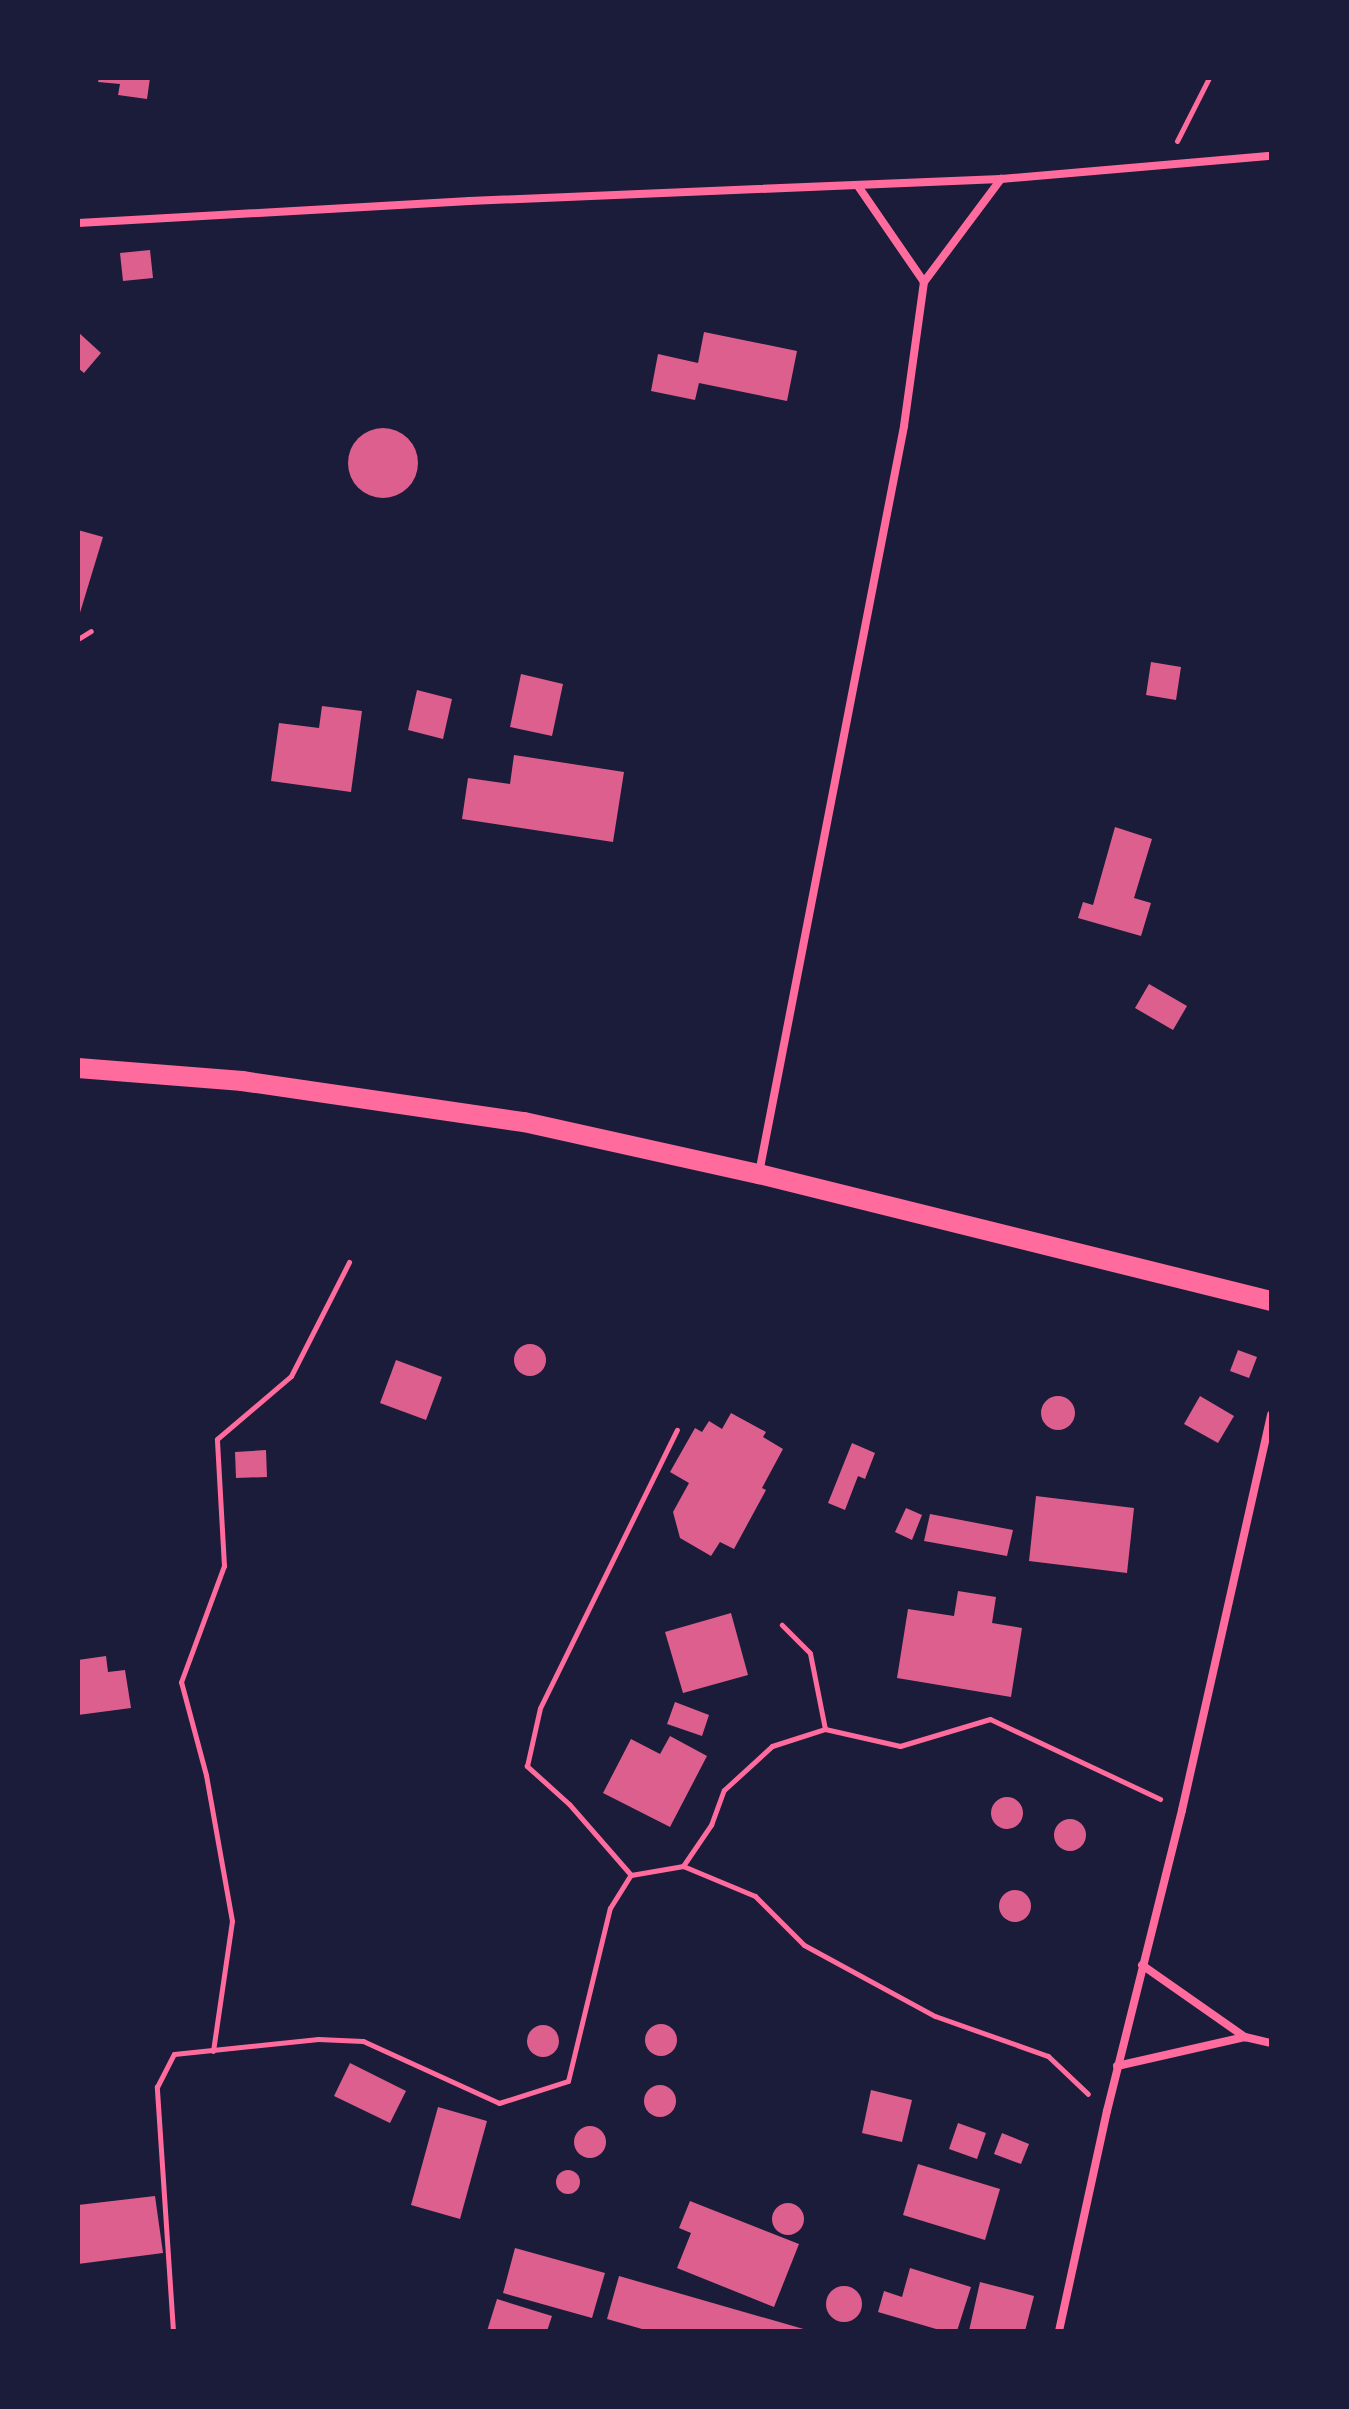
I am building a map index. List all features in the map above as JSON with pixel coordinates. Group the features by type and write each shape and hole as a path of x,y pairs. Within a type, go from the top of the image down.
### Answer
{"main road":[{"path":"78,1068 242,1081 524,1122 759,1174 1271,1301"}],"street":[{"path":"78,223 469,201 1001,179 1167,162 1271,156"},
{"path":"759,1174 904,426 924,282 1001,179"},
{"path":"858,186 924,282"},
{"path":"1059,2331 1117,2066 1182,1810 1271,1415"},
{"path":"1142,1965 1245,2037 1271,2043"},
{"path":"1117,2066 1245,2037"}],"path":[{"path":"1167,162 1209,78"},
{"path":"78,639 91,631"},
{"path":"213,2051 232,1921 206,1775 181,1682 224,1566 217,1439 291,1376 349,1262"},
{"path":"631,1875 569,1804 527,1766 540,1708 677,1430"},
{"path":"782,1625 810,1653 825,1729"},
{"path":"683,1866 711,1825 724,1790 772,1746 825,1729 900,1746 990,1719 1182,1810"},
{"path":"173,2331 157,2087 174,2054 318,2039 363,2041 499,2103 568,2081 610,1908 631,1875 683,1866 755,1896 804,1945 935,2016 1048,2056 1107,2111"}],"building":[{"path":"99,78 150,78 147,99 118,95 120,84 98,82"},
{"path":"150,250 153,278 123,281 120,253"},
{"path":"78,332 101,353 84,373 78,368"},
{"path":"704,332 797,351 787,401 699,383 695,400 651,391 658,354 698,363"},
{"path":"390,428 412,443 418,463 416,477 408,488 397,496 376,498 358,488 350,477 348,456 358,438 369,430"},
{"path":"78,530 103,537 79,616 78,616"},
{"path":"1151,662 1181,667 1176,700 1146,695"},
{"path":"521,674 563,684 552,736 510,727"},
{"path":"417,690 452,699 443,739 408,730"},
{"path":"322,706 362,711 351,792 271,781 279,723 319,728"},
{"path":"514,755 624,772 613,842 462,819 468,778 510,784"},
{"path":"1115,827 1152,839 1134,898 1151,903 1141,936 1078,918 1083,902 1093,905"},
{"path":"1149,984 1187,1006 1173,1030 1135,1008"},
{"path":"530,1344 542,1348 546,1360 542,1372 530,1376 518,1372 514,1360 518,1348"},
{"path":"1238,1350 1257,1357 1249,1378 1230,1371"},
{"path":"396,1360 442,1377 426,1420 380,1403"},
{"path":"1058,1396 1070,1401 1075,1413 1070,1425 1058,1430 1046,1425 1041,1413 1046,1401"},
{"path":"1200,1396 1234,1416 1218,1443 1184,1424"},
{"path":"731,1413 766,1432 763,1437 783,1449 762,1488 766,1490 734,1549 720,1542 711,1556 680,1538 673,1512 689,1483 670,1472 695,1428 702,1432 709,1421 722,1429"},
{"path":"852,1443 875,1453 865,1479 858,1476 845,1510 828,1503"},
{"path":"266,1450 267,1477 236,1478 235,1452"},
{"path":"1036,1496 1134,1508 1127,1573 1029,1561"},
{"path":"906,1508 922,1515 912,1540 895,1532"},
{"path":"930,1514 1013,1530 1007,1556 924,1541"},
{"path":"958,1591 996,1597 992,1623 1022,1628 1011,1697 897,1678 908,1609 954,1616"},
{"path":"731,1613 748,1675 683,1693 665,1632"},
{"path":"106,1656 108,1672 125,1670 131,1708 78,1715 78,1660"},
{"path":"675,1702 709,1715 702,1736 667,1724"},
{"path":"670,1736 707,1756 670,1827 603,1793 631,1739 660,1754"},
{"path":"1007,1797 1018,1802 1023,1813 1018,1824 1007,1829 996,1824 991,1813 996,1802"},
{"path":"1070,1819 1082,1823 1086,1835 1082,1847 1070,1851 1058,1847 1054,1835 1058,1823"},
{"path":"1015,1890 1027,1894 1031,1906 1027,1918 1015,1922 1003,1918 999,1906 1003,1894"},
{"path":"661,2024 673,2028 677,2040 673,2052 661,2056 649,2052 645,2040 649,2028"},
{"path":"543,2025 555,2029 559,2041 555,2053 543,2057 531,2053 527,2041 531,2029"},
{"path":"350,2063 406,2091 390,2123 334,2096"},
{"path":"660,2085 672,2089 676,2101 672,2113 660,2117 648,2113 644,2101 648,2089"},
{"path":"871,2090 912,2100 902,2142 862,2133"},
{"path":"438,2107 487,2121 460,2219 411,2205"},
{"path":"958,2123 986,2133 977,2159 949,2149"},
{"path":"590,2126 602,2130 606,2142 602,2154 590,2158 578,2154 574,2142 578,2130"},
{"path":"1002,2133 1029,2144 1021,2164 994,2154"},
{"path":"918,2164 1000,2189 985,2240 903,2215"},
{"path":"568,2170 577,2173 580,2182 577,2191 568,2194 559,2191 556,2182 559,2173"},
{"path":"155,2196 163,2253 78,2264 78,2205"},
{"path":"690,2201 799,2244 774,2307 677,2268 691,2233 679,2228"},
{"path":"788,2203 800,2207 804,2219 800,2231 788,2235 776,2231 772,2219 776,2207"},
{"path":"515,2248 605,2273 592,2318 503,2293"},
{"path":"910,2268 971,2287 957,2331 943,2331 878,2312 884,2291 902,2297"},
{"path":"619,2276 807,2331 649,2331 607,2319"},
{"path":"980,2282 1034,2296 1025,2331 969,2331"},
{"path":"844,2286 857,2291 862,2304 857,2317 844,2322 831,2317 826,2304 831,2291"},
{"path":"497,2299 552,2316 547,2331 487,2331"}]}
